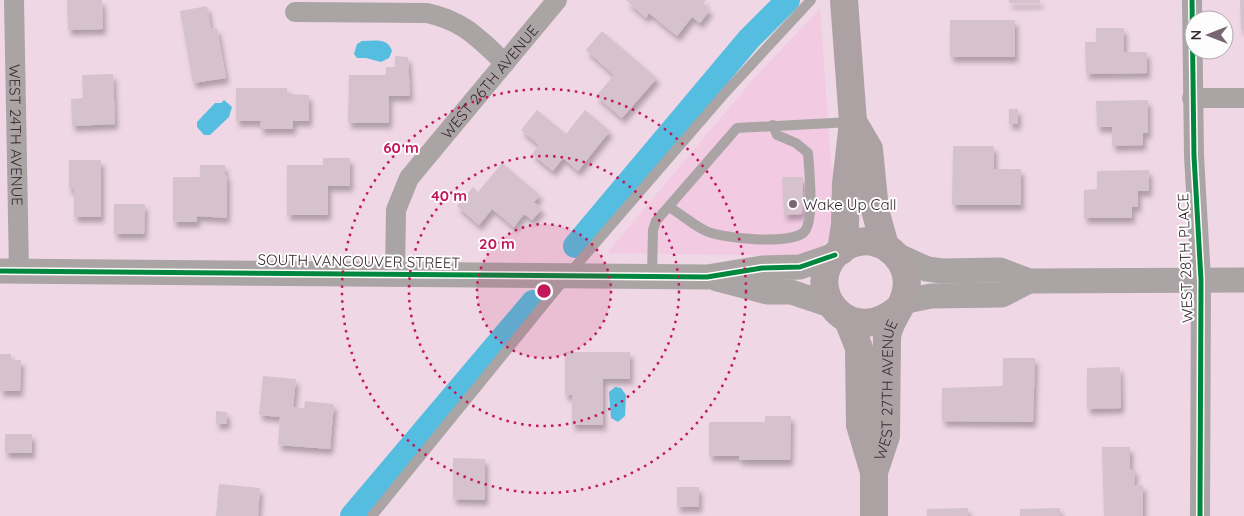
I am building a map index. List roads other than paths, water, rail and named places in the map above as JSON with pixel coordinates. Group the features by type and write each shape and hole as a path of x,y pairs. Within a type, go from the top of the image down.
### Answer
{"main road":[{"name":"WEST 27TH AVENUE","path":"844,0 853,122 846,184 846,225 838,253 828,266 824,279 827,297 841,313 859,348 860,425 874,472 874,516"},
{"name":"WEST 27TH AVENUE","path":"853,122 869,149 875,210 890,250 904,267 907,280 905,296 888,326 886,436 874,472"},
{"path":"838,253 858,242 871,242 890,250"},
{"name":"WEST 27TH AVENUE","path":"841,313 871,324 886,319 900,305"}],"street":[{"name":"WEST 24TH AVENUE","path":"10,271 14,0"},
{"name":"WEST 26TH AVENUE","path":"394,275 396,210 410,178 557,0"},
{"name":"WEST 28TH PLACE","path":"1192,0 1192,98 1201,280 1200,516"},
{"path":"295,12 427,13 440,16 456,21 470,31 504,63"},
{"path":"1192,98 1244,98"},
{"path":"890,250 927,268 942,271 1000,270 1028,281 1244,280"},
{"name":"SOUTH VANCOUVER STREET","path":"10,271 707,277 762,268 800,268 838,253"},
{"name":"SOUTH VANCOUVER STREET","path":"707,277 767,292 791,292 841,313"},
{"path":"900,305 931,296 1002,295 1028,281"}],"lane":[{"path":"372,516 568,275 725,92 811,0"},
{"path":"652,276 653,230 656,221 737,128 853,122"},
{"path":"669,207 703,230 718,236 785,238 798,236 805,232 809,222 810,203 808,153 796,143 777,135 773,125"}],"water":[{"path":"362,41 384,42 392,51 389,58 381,62 357,58 354,54 357,44"},
{"path":"224,100 232,107 229,117 210,135 204,135 197,127 197,122 215,103 221,103"},
{"path":"615,387 621,388 626,395 625,416 618,422 611,418 609,392"}],"waterway":[{"path":"575,246 749,39 788,0"},
{"path":"352,516 533,302"}],"place":[{"name":"Wake Up Call","path":"793,204"}]}
